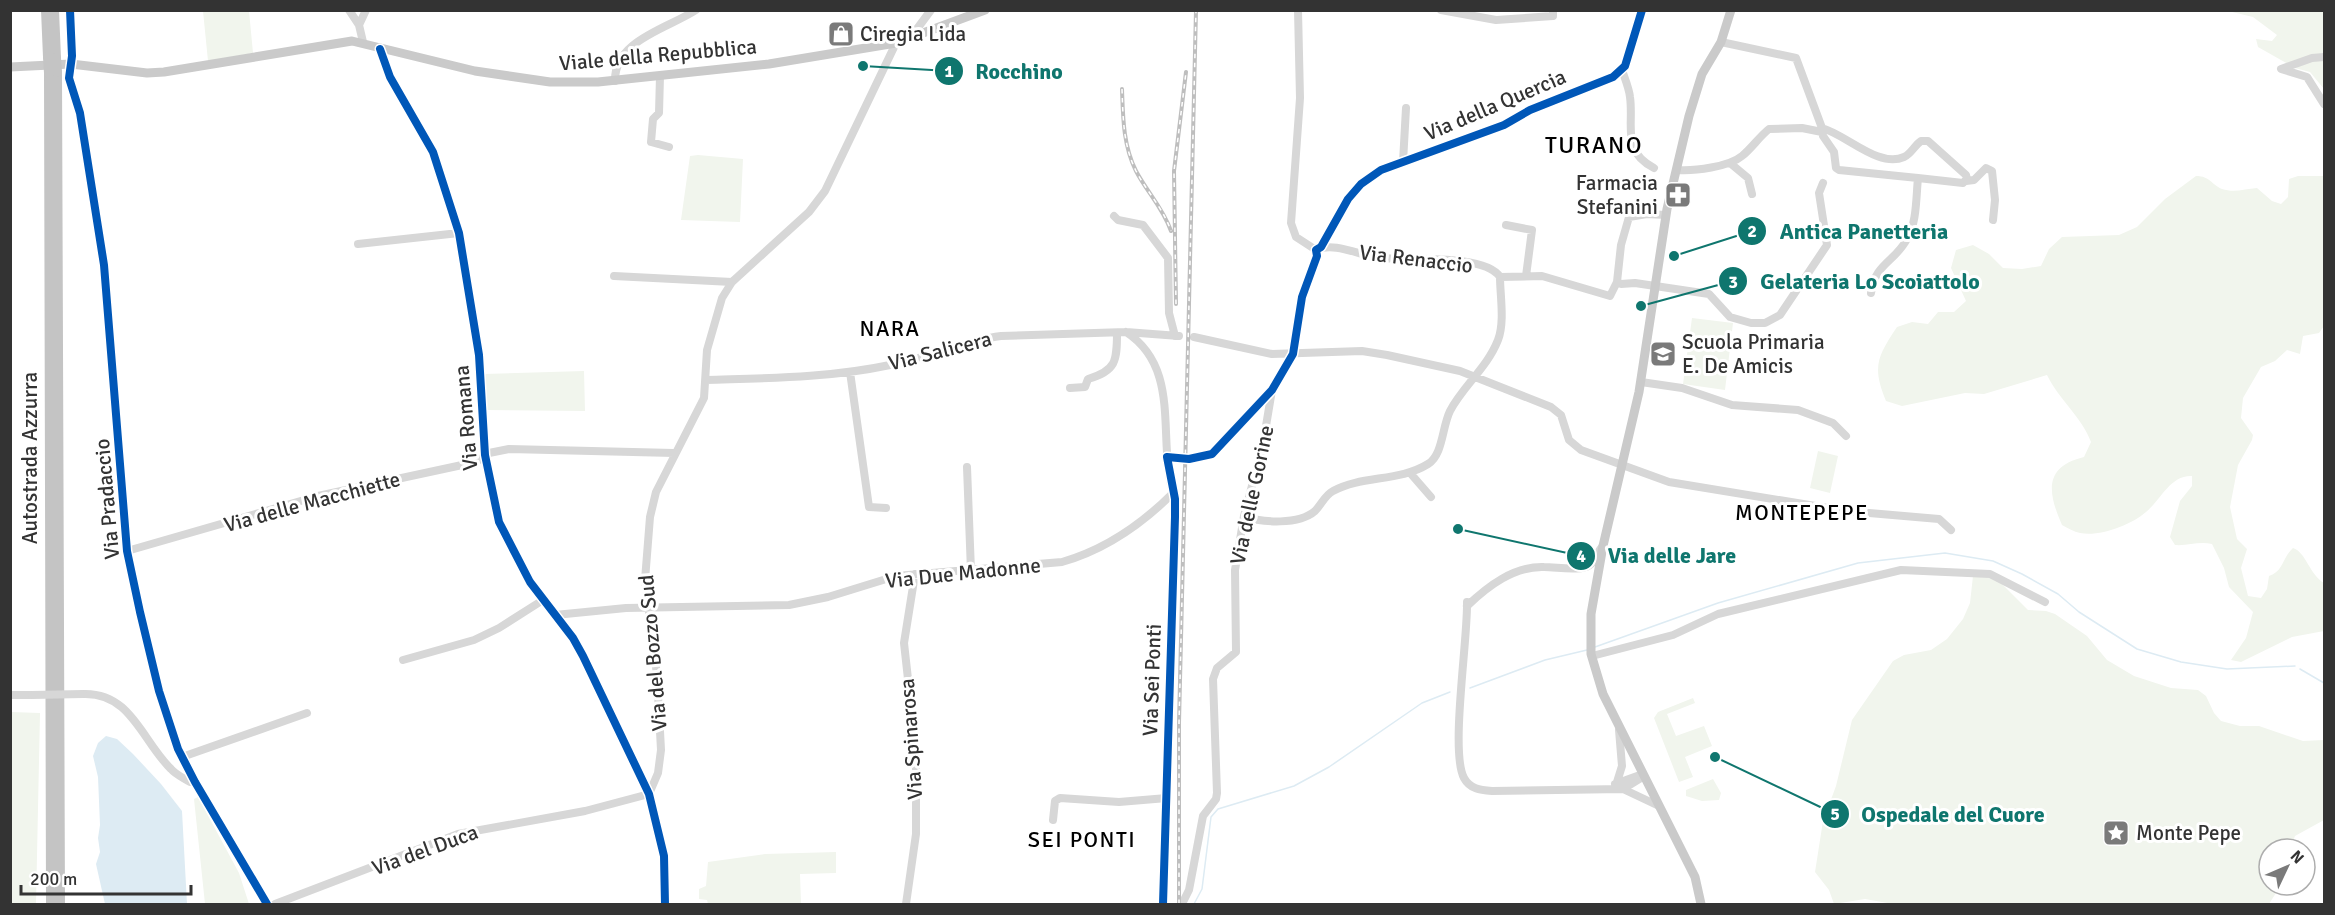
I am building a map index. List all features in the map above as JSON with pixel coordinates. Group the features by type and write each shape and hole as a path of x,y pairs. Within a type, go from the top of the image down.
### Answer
{"highway":[{"name":"Autostrada Azzurra","path":"46,10 53,72 60,904"},
{"name":"Autostrada Azzurra","path":"52,58 54,10"},
{"name":"Autostrada Azzurra","path":"51,904 53,72"}],"main road":[{"name":"Viale della Repubblica","path":"10,67 70,64 147,73 164,72 339,42 363,42 380,49 444,65 550,82 615,81 769,64 896,43 985,10"},
{"path":"1701,904 1695,877 1602,694 1591,652 1591,614 1603,546 1641,382 1653,286 1666,215 1698,86 1721,42 1731,10"}],"street":[{"name":"Via Pradaccio","path":"70,10 69,78 80,113 105,276 127,551 159,691 182,757 267,904"},
{"path":"350,10 359,25 363,42"},
{"path":"359,25 366,10"},
{"path":"615,81 619,62 638,41 696,10"},
{"path":"911,38 932,10"},
{"path":"1298,10 1300,98 1291,223 1299,240 1319,249"},
{"path":"1440,10 1496,21 1553,13"},
{"path":"1642,10 1622,70 1630,95 1629,120 1634,150 1644,163 1654,168"},
{"path":"1721,42 1796,58 1822,130 1833,148 1836,168 1839,170 1960,183 1974,180 1986,168 1992,171 1995,200 1993,220"},
{"name":"Via del Bozzo Sud","path":"649,794 658,773 661,737 645,580 650,517 656,492 704,398 707,350 714,319 732,282 809,212 825,191 896,43"},
{"name":"Via Romana","path":"380,49 390,77 433,152 459,233 479,355 485,455 499,522 519,565 583,656 649,794 664,856 665,904"},
{"path":"2325,57 2312,58 2281,69 2307,77 2325,104"},
{"name":"Via della Quercia","path":"1319,249 1348,198 1361,184 1381,170 1504,125 1516,116 1611,78 1622,70"},
{"path":"660,76 659,112 653,119 651,142 669,147"},
{"path":"1403,162 1406,108"},
{"path":"1678,170 1693,171 1730,163 1742,156 1769,129 1802,128 1843,135 1870,154 1893,159 1909,154 1921,141 1928,141 1962,169 1966,175 1966,181"},
{"path":"1730,163 1749,178 1752,194"},
{"path":"1871,293 1881,267 1902,247 1910,234 1918,178"},
{"path":"1617,282 1709,294 1730,317 1741,321 1765,323 1776,319 1827,245 1819,193 1823,183"},
{"path":"1500,277 1526,276 1560,280 1607,296 1614,291 1617,282 1621,244 1629,217 1647,214 1666,215"},
{"name":"Via Salicera","path":"706,380 782,378 850,372 891,365 980,339 1121,332 1141,338 1150,332 1177,336 1169,313 1168,258 1143,225 1118,220 1113,216"},
{"path":"1506,225 1532,230 1526,276"},
{"path":"358,243 459,233"},
{"name":"Via Renaccio","path":"1244,516 1276,520 1301,519 1316,510 1333,491 1359,481 1411,474 1429,464 1436,456 1452,408 1476,378 1498,340 1500,277 1491,269 1470,263 1437,259 1388,259 1319,249"},
{"name":"Via delle Gorine","path":"1189,459 1212,454 1272,390 1293,354 1302,297 1319,249"},
{"path":"615,276 732,282"},
{"path":"1070,388 1085,387 1088,379 1106,374 1117,358 1121,332"},
{"path":"1194,337 1249,350 1293,354 1362,351 1437,365 1551,407 1561,415 1569,440 1581,450 1622,467 1669,482 1846,511 1939,519 1951,530"},
{"name":"Via Sei Ponti","path":"1141,338 1145,351 1164,387 1167,457 1175,517 1163,904"},
{"path":"850,372 869,507 886,508"},
{"path":"1641,382 1682,388 1732,405 1797,410 1833,423 1846,436"},
{"name":"Via delle Gorine","path":"1182,904 1189,890 1193,857 1203,816 1216,799 1213,679 1217,668 1235,656 1237,649 1234,588 1244,516 1259,464 1272,390"},
{"name":"Via delle Macchiette","path":"127,551 318,495 476,462 485,455 509,449 674,453"},
{"path":"1167,457 1177,459"},
{"path":"967,467 971,571"},
{"path":"1411,474 1431,497"},
{"name":"Via Due Madonne","path":"555,615 647,608 789,604 828,597 884,578 1045,565 1077,558 1140,522 1173,493"},
{"path":"1603,546 1597,552 1593,562 1586,567 1537,567 1493,583 1467,604 1459,746 1463,777 1468,784 1479,790 1492,791 1617,786 1643,775"},
{"path":"1591,652 1673,635 1719,614 1901,570 1990,574 2045,602"},
{"name":"Via Spinarosa","path":"906,904 916,834 916,763 904,643 915,574"},
{"path":"403,660 474,640 499,628 543,600"},
{"path":"10,695 84,694 109,697 120,704 135,720 168,767 190,782 195,782"},
{"path":"182,757 307,712"},
{"path":"1617,786 1622,766 1619,730"},
{"path":"1617,786 1659,806"},
{"name":"Via del Duca","path":"275,904 458,834 585,811 649,794"},
{"path":"1053,820 1055,801 1060,798 1119,802 1167,798"}],"shaded area":[{"path":"203,11 249,11 253,53 208,61"},
{"path":"2228,11 2324,11 2324,89 2310,72 2295,68 2258,47 2256,39 2272,41 2277,35 2253,17"},
{"path":"690,156 743,159 740,222 681,220"},
{"path":"2196,176 2205,177 2226,190 2257,188 2272,201 2281,204 2288,197 2289,179 2298,176 2324,176 2324,326 2319,333 2303,336 2300,354 2287,350 2275,361 2261,367 2243,398 2241,418 2253,435 2238,465 2230,507 2237,539 2247,549 2241,568 2248,596 2261,598 2267,589 2269,576 2278,571 2293,548 2301,554 2324,583 2324,631 2292,637 2241,662 2231,660 2246,638 2253,612 2229,587 2224,568 2212,544 2175,545 2170,537 2180,501 2192,486 2192,476 2184,477 2172,484 2146,512 2124,525 2106,532 2088,534 2076,532 2062,525 2054,502 2052,483 2061,467 2084,457 2091,442 2082,424 2047,375 1984,394 1965,393 1902,406 1886,401 1878,371 1881,355 1897,327 1912,322 1928,324 1938,312 1954,312 1966,301 1951,268 1956,250 1973,245 1989,254 2003,268 2022,269 2041,266 2049,249 2062,237 2119,235 2137,227 2165,199"},
{"path":"1692,318 1733,323 1725,390 1683,384"},
{"path":"584,371 585,411 485,410 484,374"},
{"path":"1818,451 1838,456 1830,493 1810,488"},
{"path":"1984,575 2001,583 2028,610 2055,614 2087,636 2107,660 2134,676 2171,688 2198,690 2206,696 2214,713 2221,721 2240,726 2259,726 2303,741 2324,740 2324,820 2295,837 2257,837 2257,897 2273,897 2269,904 1893,904 1865,899 1834,904 1829,890 1815,872 1823,821 1836,786 1852,720 1893,661 1904,655 1931,650 1947,639 1963,619 1970,603 1973,576"},
{"path":"1693,698 1695,703 1667,714 1676,736 1704,726 1712,746 1685,757 1693,777 1679,782 1654,718 1658,712"},
{"path":"11,712 40,713 36,904 11,904"},
{"path":"106,736 117,739 133,754 182,811 187,904 105,904 96,864 100,852 98,838 100,825 98,777 93,756 98,743"},
{"path":"1713,779 1721,793 1719,800 1702,801 1686,796 1686,790"},
{"path":"198,797 239,873 249,904 205,904 194,799"},
{"path":"836,852 836,873 800,874 801,904 708,904 707,900 699,899 699,889 706,886 708,862 765,854"}],"waterway":[{"path":"1595,647 1718,603 1858,563 1945,553 1993,561 2022,574 2058,594 2079,612 2137,649 2181,662 2227,669 2295,666"},
{"path":"1470,688 1545,660 1587,650"},
{"path":"2300,669 2324,683"},
{"path":"1194,904 1202,889 1211,817 1218,809 1294,786 1329,767 1422,703 1450,692"}],"railway":[{"path":"1179,904 1179,723 1196,10"},
{"path":"1176,304 1174,171 1186,72"},
{"path":"1122,89 1124,131 1128,151 1140,179 1164,215 1171,231"}],"cycle path":[{"path":"70,10 72,56 69,78 80,113 104,265 127,551 140,612 159,691 178,749 267,904"},
{"path":"1163,904 1175,517 1175,499 1167,457 1189,459 1212,454 1272,390 1293,354 1302,297 1317,256 1316,250 1321,247 1348,199 1361,184 1381,170 1504,125 1530,110 1613,77 1625,66 1642,10"},
{"path":"380,49 390,77 433,152 459,233 479,355 485,455 499,522 530,582 573,638 583,656 649,794 664,856 665,904"}],"place":[{"name":"Ciregia Lida","path":"841,34"},
{"name":"Rocchino","path":"863,66"},
{"name":"Farmacia Stefanini","path":"1678,195"},
{"name":"Antica Panetteria","path":"1674,256"},
{"name":"Gelateria Lo Scoiattolo","path":"1641,306"},
{"name":"Scuola Primaria E. De Amicis","path":"1663,354"},
{"name":"Via delle Jare","path":"1458,529"},
{"name":"Ospedale del Cuore","path":"1715,757"},
{"name":"Monte Pepe","path":"2116,833"}],"district":[{"name":"TURANO","path":"1594,145"},
{"name":"NARA","path":"890,328"},
{"name":"MONTEPEPE","path":"1802,512"},
{"name":"SEI PONTI","path":"1082,839"}]}
